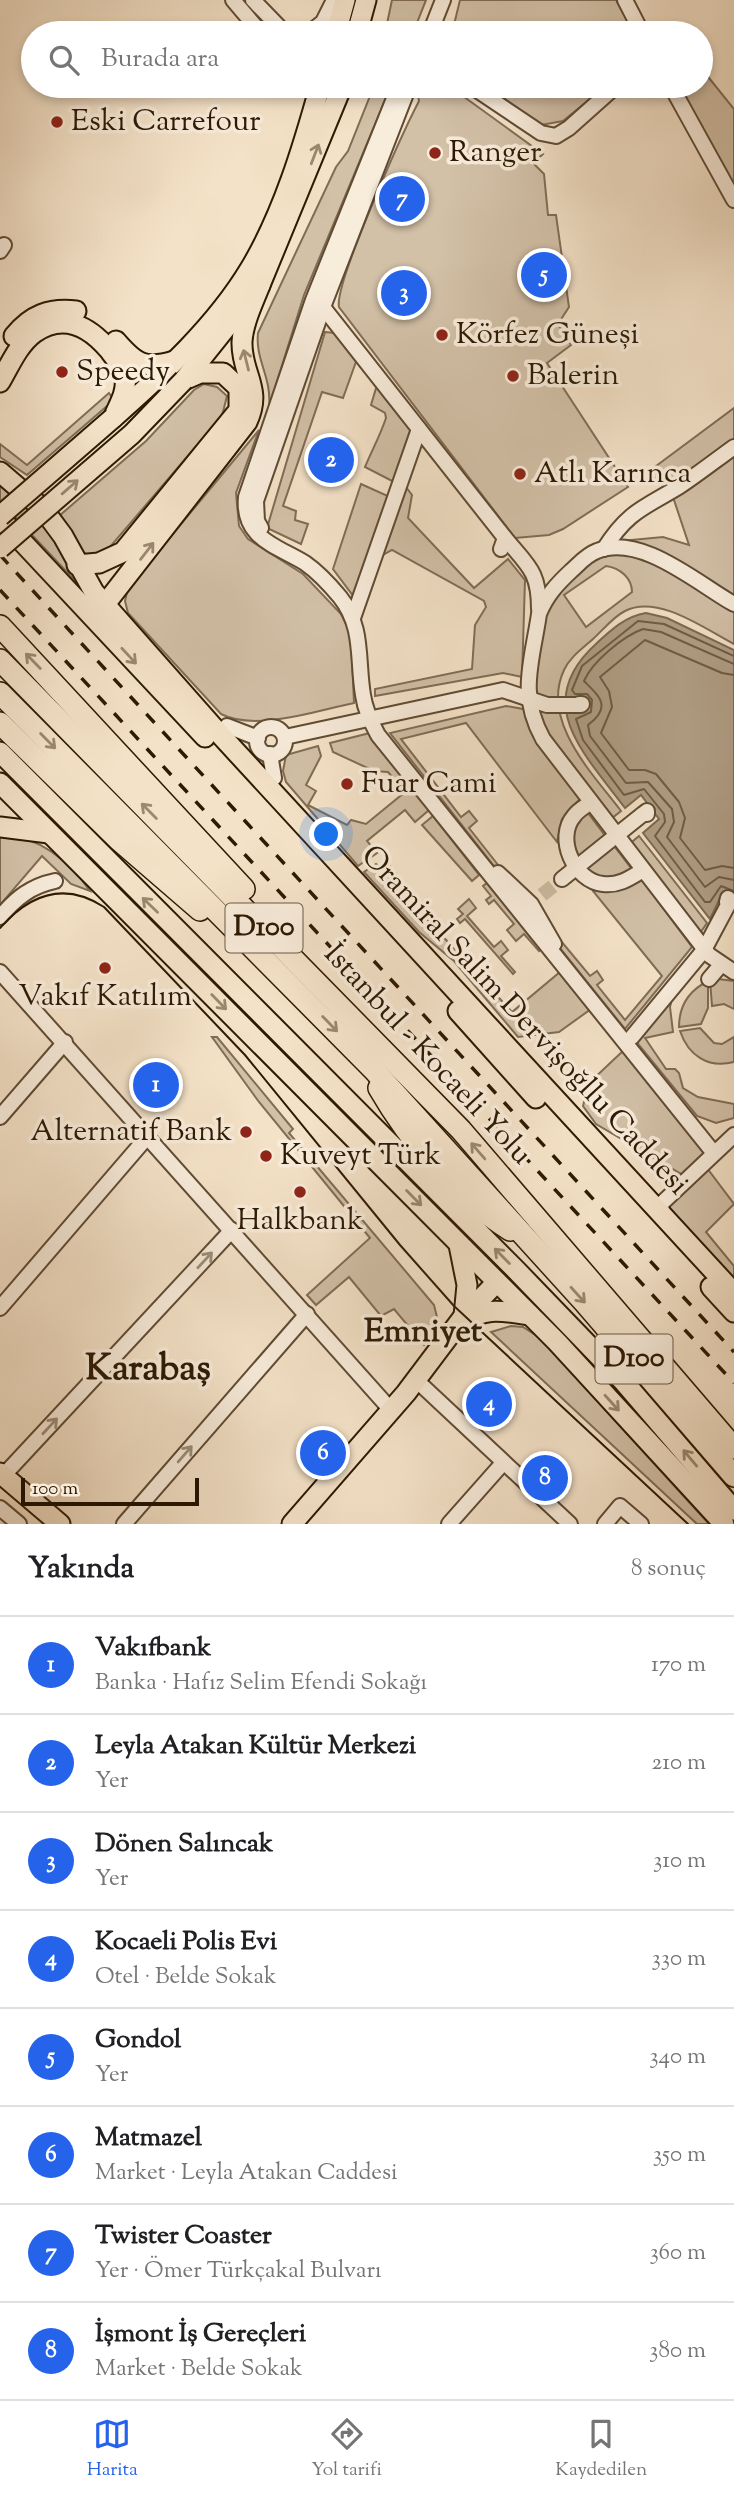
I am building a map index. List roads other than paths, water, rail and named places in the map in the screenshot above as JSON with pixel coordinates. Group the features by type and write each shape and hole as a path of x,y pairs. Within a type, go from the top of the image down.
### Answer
{"highway":[{"path":"0,626 164,799 386,1051"},
{"name":"İstanbul - Kocaeli Yolu","path":"0,660 461,1130 734,1448"},
{"name":"D100","path":"0,693 373,1069 379,1088 396,1117 477,1208 532,1244 734,1476"},
{"path":"0,723 119,840 296,989"},
{"path":"569,1254 633,1314 734,1426"}],"main road":[{"path":"339,21 345,0"},
{"path":"360,21 366,0"},
{"path":"0,517 175,361 229,300 250,270 284,194 317,98"},
{"path":"94,605 247,422 254,393 242,343 247,318 337,98"},
{"path":"0,548 132,433 184,380 260,285"},
{"path":"0,360 35,316 48,311 79,312 104,327 132,358 141,363 156,367 175,361"},
{"path":"0,382 17,340 46,326 75,323 98,337 117,360 125,376 126,386 113,418"},
{"path":"94,605 123,552 239,411 239,388 223,373 200,373 184,380"},
{"name":"Oramiral Salim Dervişoğllu Caddesi","path":"0,472 43,509 63,536 94,605 734,1312"},
{"name":"Oramiral Salim Dervişoğllu Caddesi","path":"0,517 94,605 215,729 734,1293"},
{"path":"77,565 99,563 123,552"},
{"path":"0,752 7,785 49,833 458,1241 724,1524"},
{"path":"7,785 126,882 184,938 516,1270 659,1422 734,1510"},
{"path":"0,827 49,833"},
{"path":"458,1241 467,1285 464,1316"},
{"path":"416,1380 464,1316 497,1282 506,1281 521,1287 587,1356 659,1422"},
{"path":"292,1524 476,1314 503,1311 530,1315"},
{"path":"2,1475 60,1524"}],"street":[{"path":"233,0 251,21"},
{"path":"253,0 273,21"},
{"path":"324,21 334,0"},
{"path":"425,21 433,0"},
{"path":"435,21 443,0"},
{"path":"625,0 636,21"},
{"path":"312,98 315,105"},
{"path":"395,98 319,302 255,512 262,530 316,560 335,579 366,634 373,716 378,736 715,1151"},
{"path":"319,302 404,98"},
{"path":"489,98 541,133 556,135 563,133 602,98"},
{"path":"678,98 734,200"},
{"path":"319,302 419,429 503,544 539,583 539,614 527,698 534,722 543,739 705,950 727,969 709,979"},
{"path":"355,614 419,429"},
{"path":"604,549 615,531 635,510 682,484 734,447"},
{"path":"539,614 555,586 584,558 604,549 657,557 734,604"},
{"path":"285,737 503,690 547,705 579,704"},
{"path":"373,716 715,1151"},
{"path":"227,726 258,738"},
{"path":"271,727 279,729 285,737 282,750 270,754 262,751 258,738 262,730 271,727"},
{"path":"270,754 274,778"},
{"path":"591,802 574,816 569,826 568,850 577,867 590,880 601,884 623,882 643,870"},
{"path":"562,879 643,814"},
{"path":"496,872 537,900 557,948"},
{"path":"0,917 25,892 38,884 55,881"},
{"path":"632,1037 705,950 727,902"},
{"path":"0,972 391,1410"},
{"path":"0,1117 65,1042"},
{"path":"662,1214 661,1204 734,1135"},
{"path":"0,1308 148,1136"},
{"path":"2,1475 232,1230"},
{"path":"124,1524 307,1314"},
{"path":"416,1380 570,1524"},
{"path":"449,1524 503,1462"},
{"path":"605,1524 620,1506 641,1524"},
{"path":"0,1508 19,1524"}],"water":[{"path":"646,613 667,618 734,650 734,899 723,892 710,919 643,833 659,819 641,795 625,808 580,747 570,727 566,707 567,686 577,665 613,629 625,620"}],"tunnel":[{"path":"542,895 562,879"}],"tram line":[{"path":"0,928 23,907 48,895 75,895 104,907 245,1055 400,1245 454,1306 688,1524"}],"railway":[{"path":"0,555 734,1352"},
{"path":"0,590 734,1383"}],"place":[{"name":"Eski Carrefour","path":"57,122"},
{"name":"Ranger","path":"435,153"},
{"name":"Twister Coaster","path":"402,199"},
{"name":"Gondol","path":"544,275"},
{"name":"Dönen Salıncak","path":"404,293"},
{"name":"Körfez Güneşi","path":"442,335"},
{"name":"Speedy","path":"62,372"},
{"name":"Balerin","path":"513,376"},
{"name":"Leyla Atakan Kültür Merkezi","path":"331,460"},
{"name":"Atlı Karınca","path":"520,474"},
{"name":"Fuar Cami","path":"347,784"},
{"name":"Vakıf Katılım","path":"105,968"},
{"name":"Vakıfbank","path":"156,1085"},
{"name":"Alternatif Bank","path":"246,1132"},
{"name":"Kuveyt Türk","path":"266,1156"},
{"name":"Halkbank","path":"300,1192"},
{"name":"Kocaeli Polis Evi","path":"489,1404"},
{"name":"Matmazel","path":"323,1453"},
{"name":"İşmont İş Gereçleri","path":"545,1478"}],"district":[{"name":"Emniyet","path":"423,1333"},
{"name":"Karabaş","path":"148,1370"}]}
